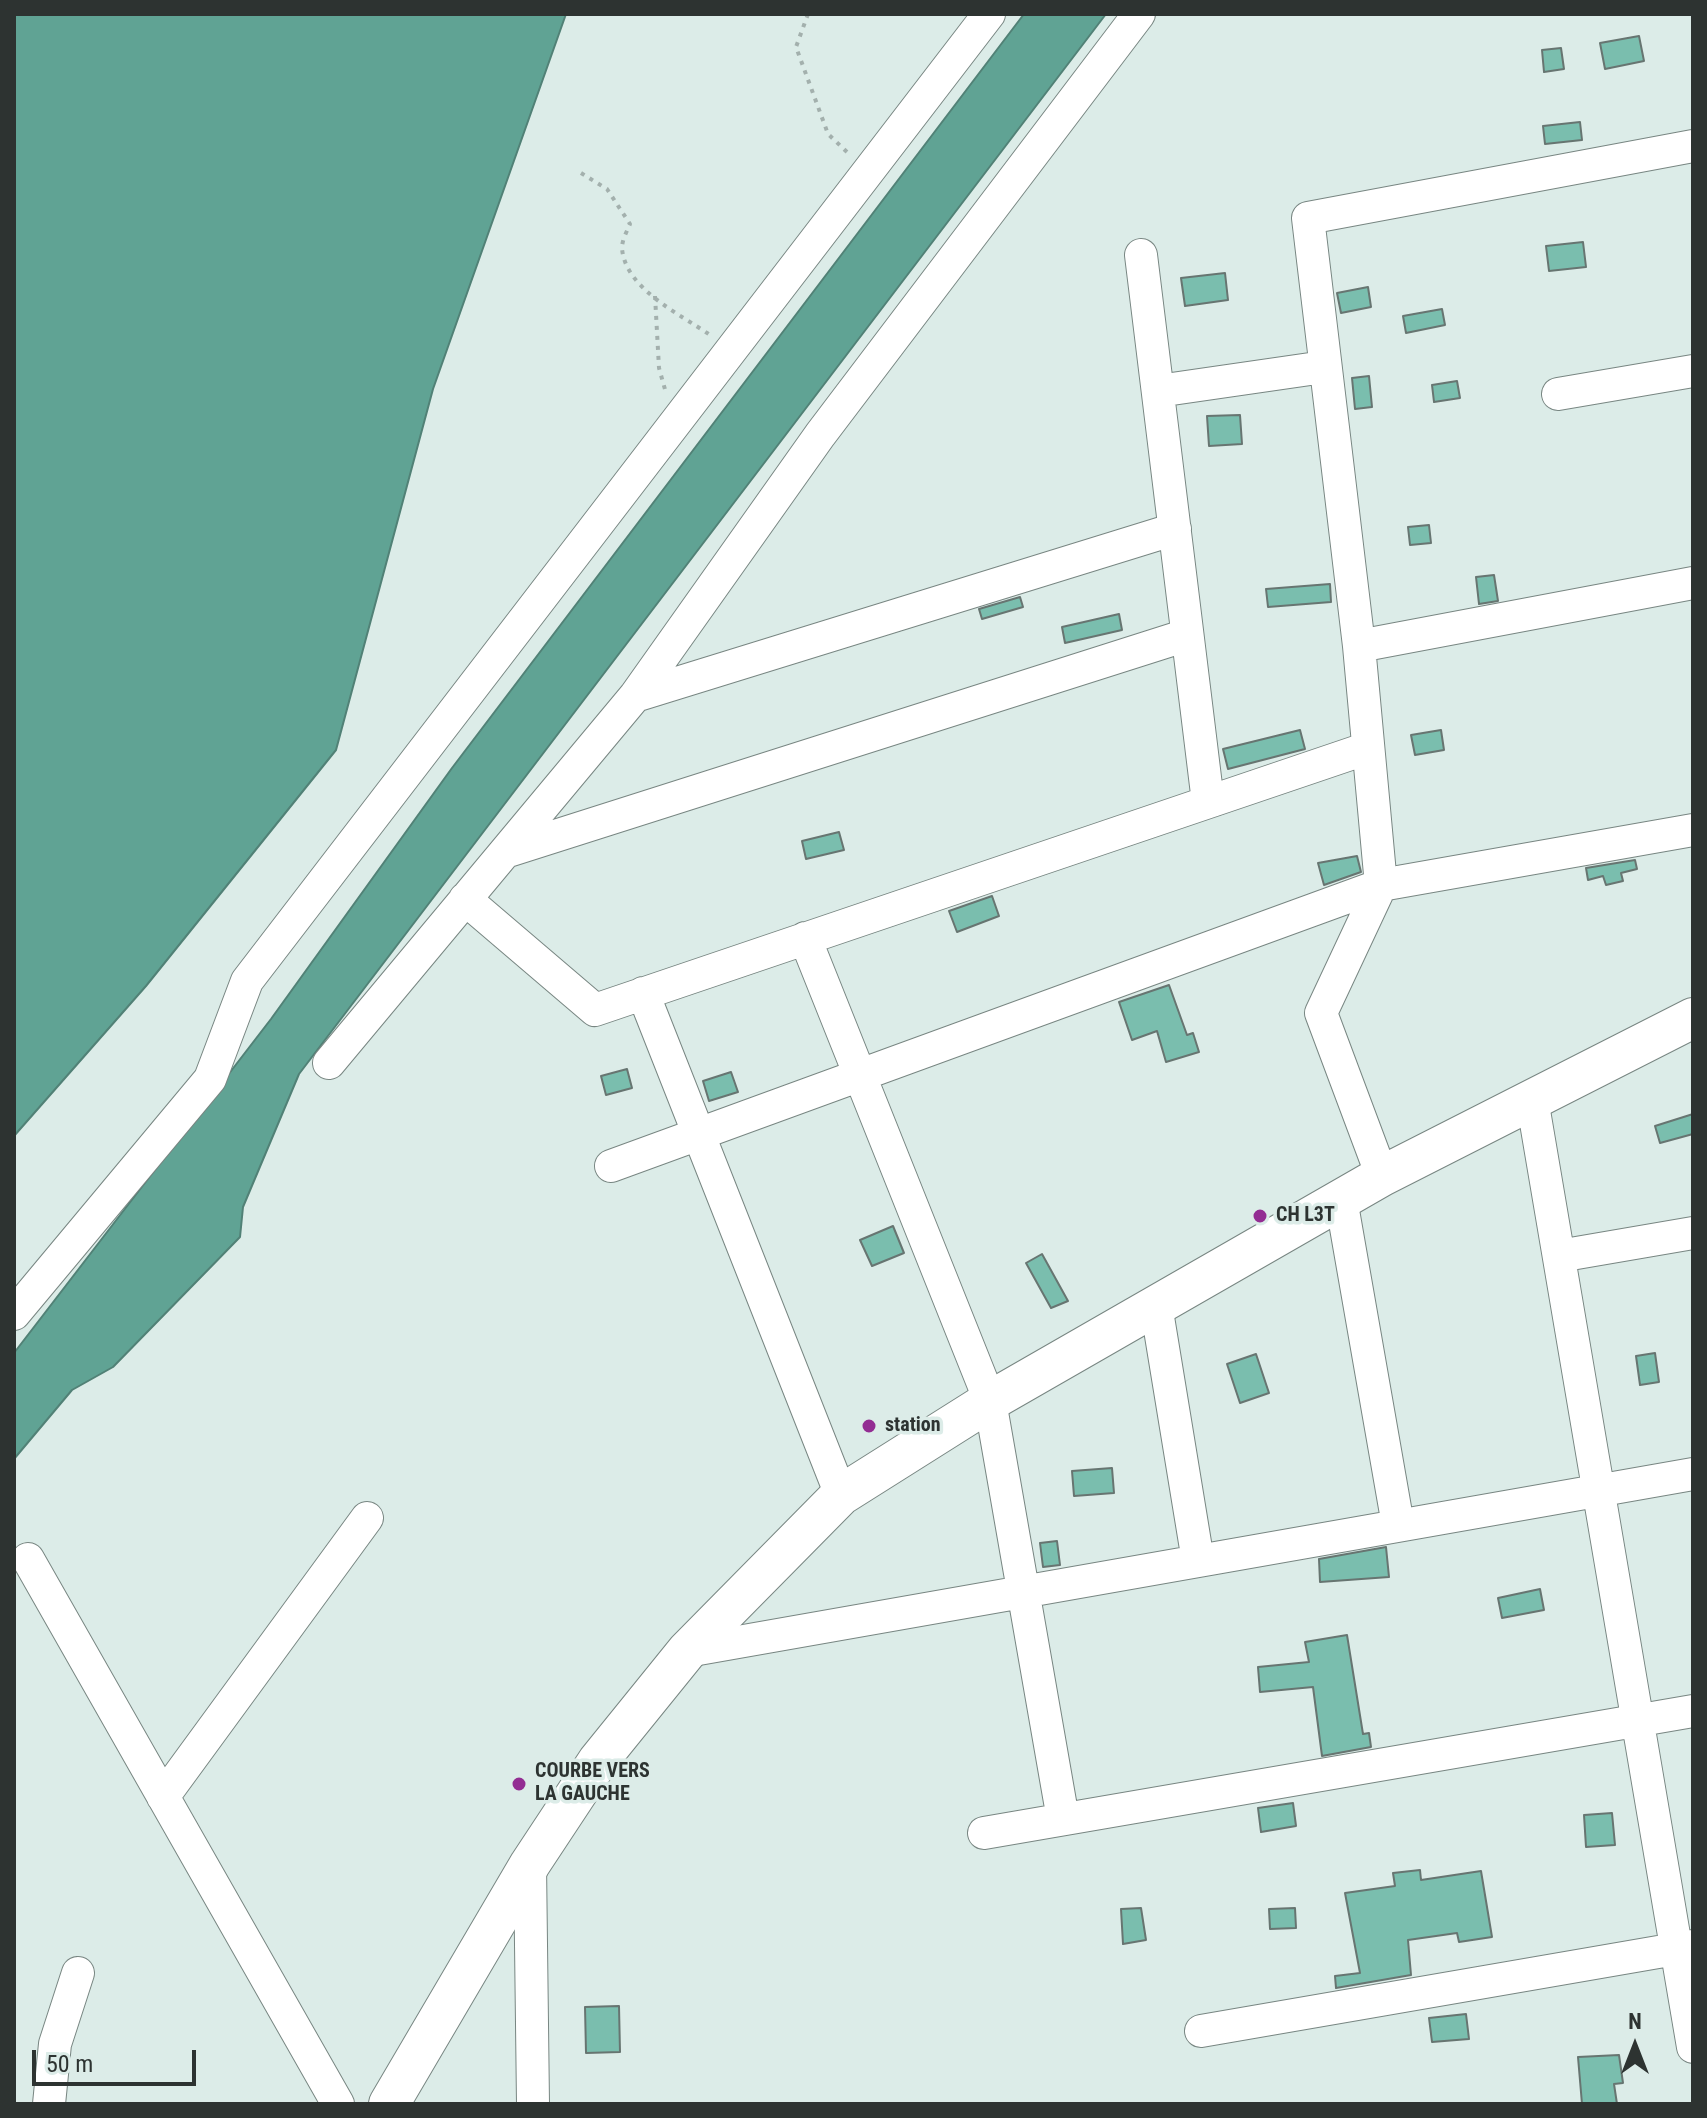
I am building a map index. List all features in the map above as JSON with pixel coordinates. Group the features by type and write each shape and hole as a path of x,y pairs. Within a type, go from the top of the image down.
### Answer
{"main road":[{"path":"389,2104 530,1864 598,1761 687,1651 841,1495 990,1401 1382,1176 1693,1018"}],"street":[{"path":"14,1314 210,1079 247,981 989,14"},
{"path":"329,1063 635,696 820,435 1139,14"},
{"path":"1382,1176 1321,1013 1381,885 1359,646 1308,218 1693,146"},
{"path":"1141,255 1208,802"},
{"path":"1158,391 1324,367"},
{"path":"1558,394 1693,371"},
{"path":"635,696 1175,529"},
{"path":"1359,646 1693,583"},
{"path":"505,852 1187,635"},
{"path":"465,899 595,1010 1368,748"},
{"path":"611,1166 1381,885 1693,830"},
{"path":"805,938 990,1401 1063,1819"},
{"path":"643,993 841,1495"},
{"path":"1532,1099 1637,1720 1685,1948 1693,2047"},
{"path":"1341,1199 1398,1525"},
{"path":"1559,1256 1693,1233"},
{"path":"1156,1305 1198,1561"},
{"path":"687,1651 1693,1474"},
{"path":"163,1797 367,1518"},
{"path":"28,1559 338,2104"},
{"path":"984,1833 1693,1711"},
{"path":"530,1864 533,2104"},
{"path":"1201,2031 1685,1948"},
{"path":"49,2104 55,2044 78,1973"}],"path":[{"path":"808,14 796,47 828,134 868,172"},
{"path":"581,173 607,189 630,224 622,246 630,274 655,296 731,350"},
{"path":"655,296 659,368 675,424"}],"shaded area":[{"path":"14,14 566,14 433,389 336,750 146,986 14,1136"},
{"path":"1024,14 1106,14 299,1074 243,1207 240,1237 113,1367 72,1390 14,1459 14,1353 271,1019 452,768"}],"building":[{"path":"1639,36 1644,61 1605,69 1600,43"},
{"path":"1561,48 1564,69 1544,72 1542,50"},
{"path":"1580,122 1582,140 1545,144 1543,126"},
{"path":"1583,242 1586,267 1549,271 1546,246"},
{"path":"1225,273 1228,300 1185,306 1181,278"},
{"path":"1368,287 1371,307 1341,313 1337,293"},
{"path":"1442,309 1445,325 1406,333 1403,316"},
{"path":"1369,376 1372,407 1355,409 1352,378"},
{"path":"1457,381 1460,398 1434,402 1432,385"},
{"path":"1240,415 1242,444 1209,446 1207,416"},
{"path":"1429,525 1431,543 1410,545 1408,527"},
{"path":"1494,575 1498,601 1479,604 1476,577"},
{"path":"1330,584 1331,602 1268,607 1266,589"},
{"path":"1020,597 1023,607 982,619 979,609"},
{"path":"1119,614 1122,630 1065,643 1062,627"},
{"path":"1300,730 1305,749 1228,769 1223,749"},
{"path":"1441,730 1444,750 1415,755 1411,735"},
{"path":"839,832 844,850 806,859 802,841"},
{"path":"1357,856 1361,872 1324,885 1318,863"},
{"path":"1635,860 1637,869 1621,873 1623,881 1606,885 1603,876 1588,880 1586,868"},
{"path":"992,896 999,916 957,932 949,911"},
{"path":"1169,985 1187,1035 1193,1033 1199,1052 1166,1062 1157,1031 1132,1040 1119,1002"},
{"path":"627,1069 632,1088 606,1095 601,1076"},
{"path":"731,1072 738,1092 709,1101 703,1081"},
{"path":"1693,1114 1693,1134 1660,1143 1655,1126"},
{"path":"893,1226 904,1253 872,1266 860,1240"},
{"path":"1042,1254 1068,1301 1051,1308 1026,1263"},
{"path":"1655,1353 1659,1382 1640,1385 1636,1356"},
{"path":"1256,1354 1269,1393 1240,1403 1227,1364"},
{"path":"1112,1468 1114,1493 1074,1496 1072,1471"},
{"path":"1057,1541 1060,1565 1043,1567 1040,1543"},
{"path":"1386,1547 1389,1577 1320,1582 1319,1559"},
{"path":"1540,1589 1544,1610 1502,1618 1498,1598"},
{"path":"1347,1635 1363,1734 1369,1733 1371,1747 1322,1756 1313,1687 1260,1692 1258,1667 1309,1662 1305,1642"},
{"path":"1293,1803 1296,1826 1261,1832 1258,1808"},
{"path":"1612,1813 1615,1845 1586,1847 1584,1815"},
{"path":"1420,1870 1421,1880 1481,1871 1492,1937 1459,1942 1457,1933 1408,1940 1411,1975 1336,1988 1335,1976 1360,1973 1345,1893 1395,1886 1393,1873"},
{"path":"1141,1908 1146,1940 1123,1944 1121,1909"},
{"path":"1295,1908 1296,1928 1270,1929 1269,1909"},
{"path":"619,2006 620,2052 586,2053 585,2007"},
{"path":"1466,2014 1469,2039 1432,2042 1429,2018"},
{"path":"1619,2055 1623,2083 1614,2084 1617,2104 1582,2104 1578,2057"}],"place":[{"name":"CH L3T","path":"1260,1216"},
{"name":"station","path":"869,1426"},
{"name":"COURBE VERS LA GAUCHE","path":"519,1784"}]}
